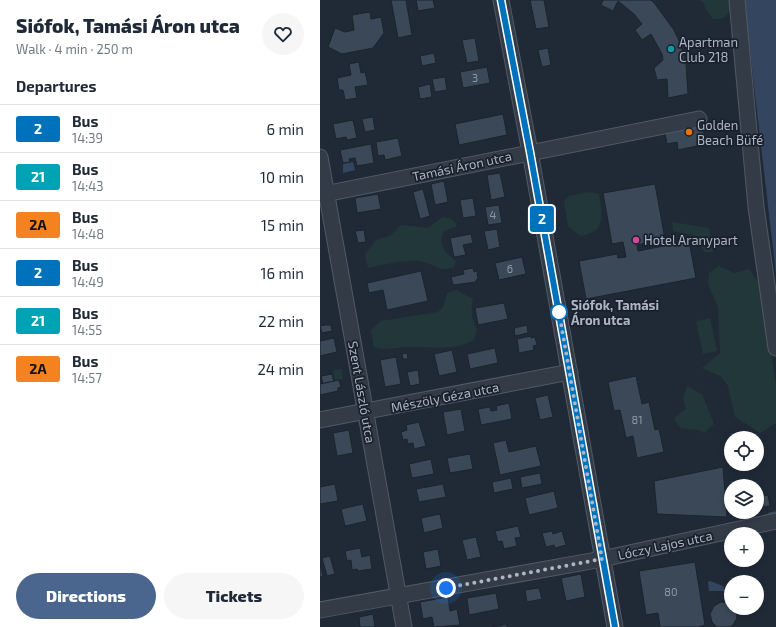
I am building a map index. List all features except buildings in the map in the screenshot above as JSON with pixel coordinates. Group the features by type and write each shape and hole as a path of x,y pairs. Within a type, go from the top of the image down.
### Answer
{"street":[{"path":"501,0 530,152 615,627"},
{"path":"738,0 756,207 776,348"},
{"name":"Tamási Áron utca","path":"323,195 699,119"},
{"name":"Szent László utca","path":"320,157 323,195 365,412 404,627"},
{"name":"Mészöly Géza utca","path":"320,420 570,372"},
{"name":"Lóczy Lajos utca","path":"320,610 602,559 776,521"}],"green space":[{"path":"699,0 731,0 731,9 724,18 713,19 706,10 703,2"},
{"path":"589,192 599,194 601,221 595,230 589,234 580,236 568,226 564,202 568,196"},
{"path":"443,217 451,219 456,223 456,227 444,231 441,240 443,248 448,255 456,261 454,267 443,269 420,261 406,261 368,268 365,254 376,240 390,236 401,225 428,228"},
{"path":"672,222 709,228 713,252 704,252 697,236 673,231"},
{"path":"719,266 734,273 749,269 761,286 776,385 776,423 763,431 757,431 735,417 728,386 720,376 702,368 720,353 718,307 708,284 709,273"},
{"path":"456,290 473,299 472,315 477,330 474,340 458,346 442,348 408,347 387,349 374,347 371,330 381,321 438,312 443,307 447,293"},
{"path":"710,318 717,351 703,354 696,321"},
{"path":"342,369 343,379 335,380 333,370"},
{"path":"687,386 702,394 714,424 704,433 698,430 680,428 674,418 686,409 683,398"}],"water":[{"path":"744,0 776,0 776,274"},
{"path":"353,162 355,170 343,173 343,164"},
{"path":"710,581 723,586 724,591 709,591 708,582"}],"waterway":[{"path":"770,514 776,513"}],"bus line":[{"name":"2","path":"501,0 591,485 602,559 615,627"}],"place":[{"name":"Apartman Club 218","path":"671,49"},
{"name":"Golden Beach Büfé","path":"689,132"},
{"name":"Hotel Aranypart","path":"636,240"},
{"name":"Siófok, Tamási Áron utca","path":"559,312"}],"route":[{"path":"446,588 602,559 591,485 559,312"}]}
